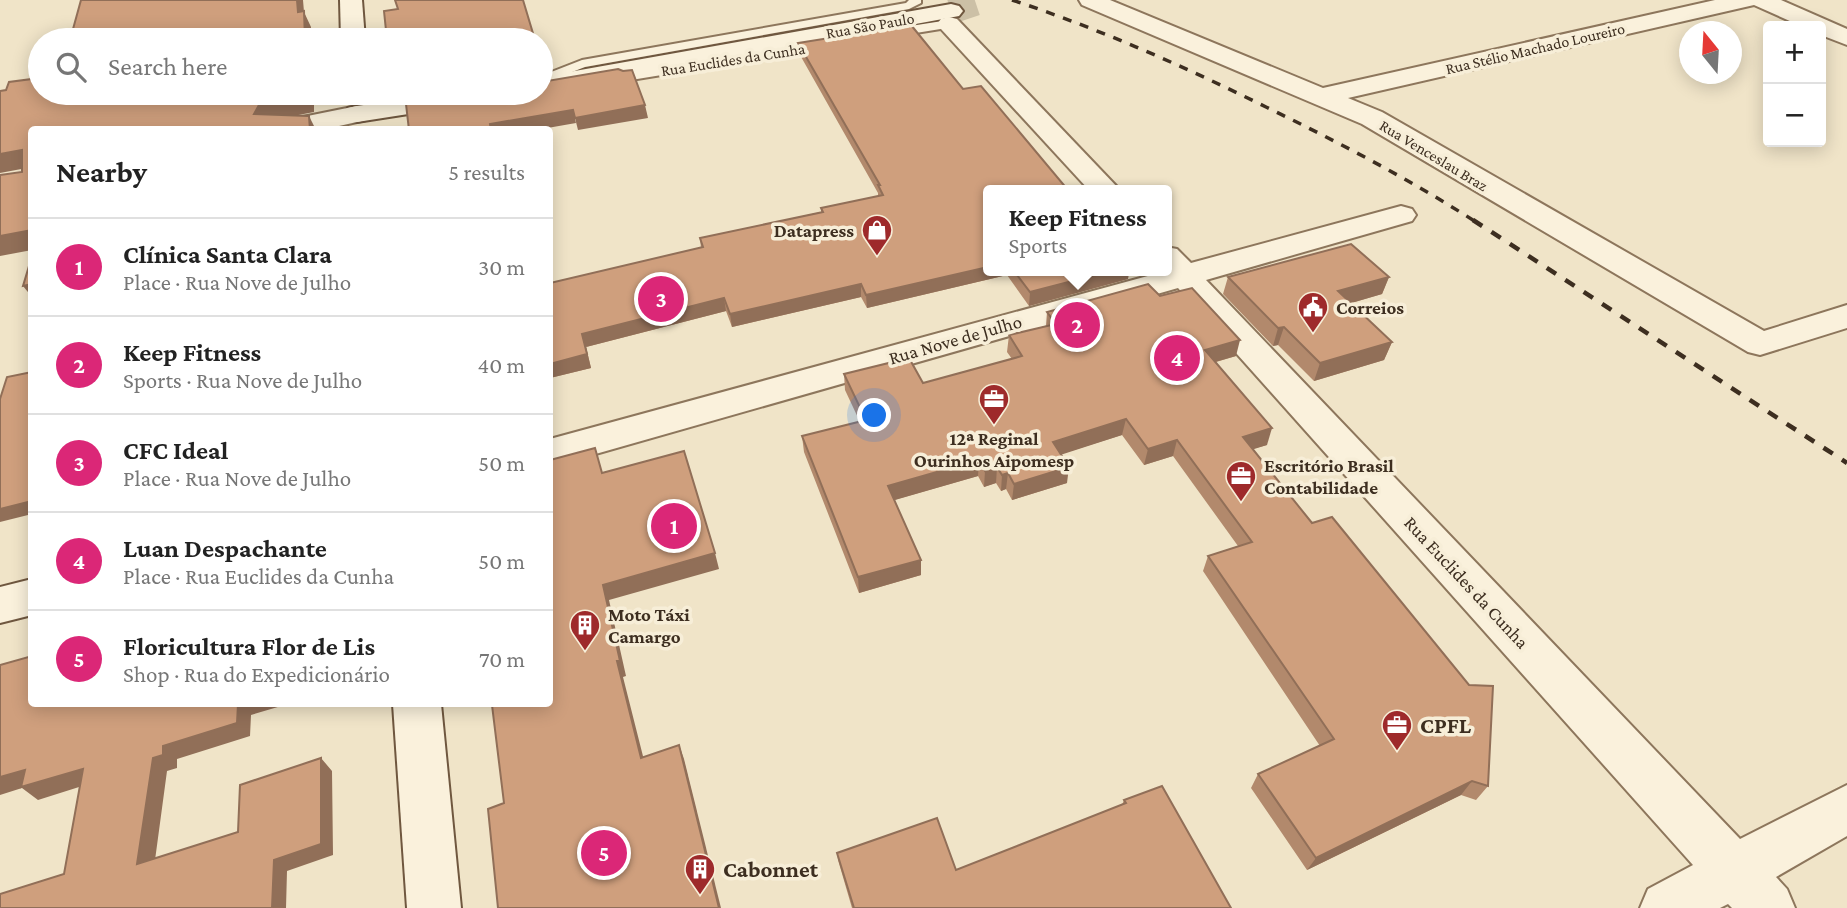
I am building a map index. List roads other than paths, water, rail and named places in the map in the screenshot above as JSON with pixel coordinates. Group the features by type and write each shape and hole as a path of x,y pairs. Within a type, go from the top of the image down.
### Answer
{"street":[{"path":"351,0 352,28"},
{"name":"Rua Venceslau Braz","path":"1090,0 1372,118 1760,344 1847,316"},
{"name":"Rua Stélio Machado Loureiro","path":"1324,96 1746,0"},
{"path":"1762,0 1847,38"},
{"name":"Rua São Paulo","path":"553,82 950,17 1101,185"},
{"path":"296,126 357,112 407,105"},
{"name":"Rua Nove de Julho","path":"1175,265 1401,215"},
{"name":"Rua Euclides da Cunha","path":"1175,265 1752,890"},
{"name":"Rua Nove de Julho","path":"553,452 1138,276"},
{"path":"0,606 28,598"},
{"path":"417,707 435,908"},
{"path":"1667,908 1752,890 1847,809"}],"lane":[{"path":"553,78 582,64 909,5 915,3 915,0"}],"tunnel":[{"path":"951,11 984,0"}],"railway":[{"path":"1012,0 1109,36 1235,92 1373,162 1476,222"},
{"path":"1473,220 1847,463"}],"place":[{"name":"Datapress","path":"877,257"},
{"name":"CFC Ideal","path":"661,299"},
{"name":"Keep Fitness","path":"1077,325"},
{"name":"Correios","path":"1313,334"},
{"name":"Luan Despachante","path":"1177,358"},
{"name":"12ª Reginal Ourinhos Aipomesp","path":"994,426"},
{"name":"Escritório Brasil Contabilidade","path":"1241,503"},
{"name":"Clínica Santa Clara","path":"674,526"},
{"name":"Moto Táxi Camargo","path":"585,652"},
{"name":"CPFL","path":"1397,752"},
{"name":"Floricultura Flor de Lis","path":"604,853"},
{"name":"Cabonnet","path":"700,896"}]}
